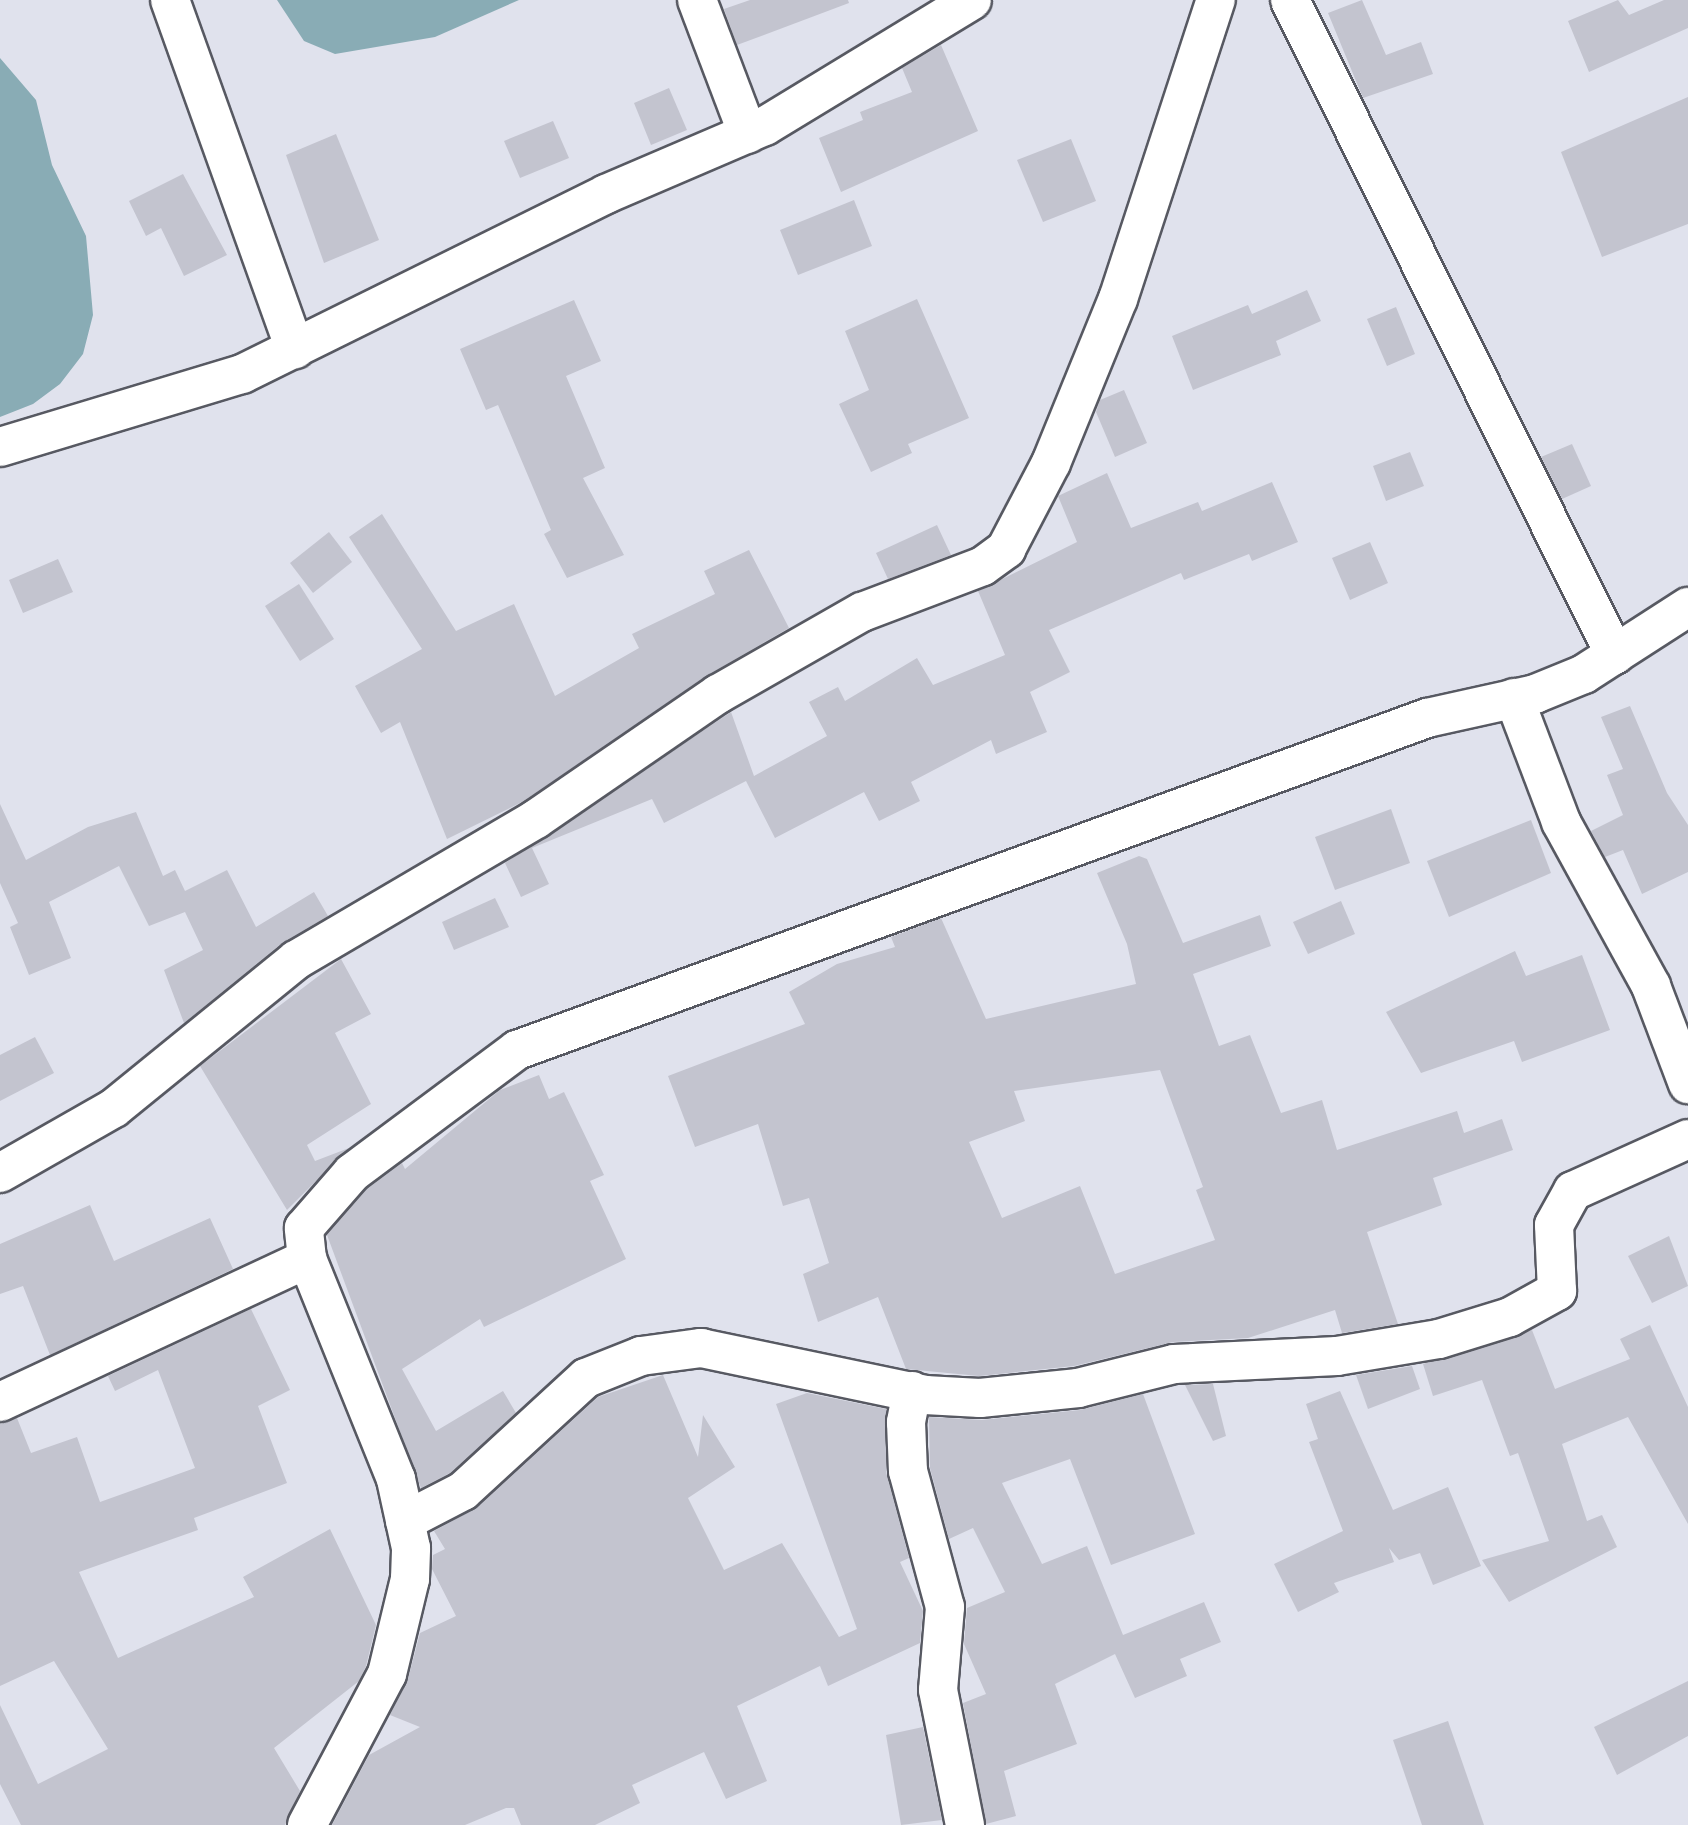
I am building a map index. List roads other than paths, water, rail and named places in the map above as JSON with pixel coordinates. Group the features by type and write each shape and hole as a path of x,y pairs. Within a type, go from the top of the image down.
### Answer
{"street":[{"path":"170,0 295,349"},
{"path":"697,0 748,134"},
{"path":"0,447 146,408 295,349 606,194 748,134 855,76 972,0"},
{"path":"0,1173 114,1108 296,960 536,819 751,673 862,612 983,566 1006,549 1051,463 1118,299 1216,0"},
{"path":"1290,0 1615,655"},
{"path":"307,1825 387,1674 410,1579 405,1521 379,1427 307,1259 304,1228 323,1200 517,1050 1426,718 1514,698 1584,674 1688,607"},
{"path":"1514,698 1561,822 1651,986 1688,1084"},
{"path":"405,1521 463,1491 586,1378 641,1356 701,1348 912,1391 980,1398 1077,1388 1174,1364 1337,1356 1439,1339 1510,1317 1557,1291 1554,1225 1573,1191 1688,1139"},
{"path":"0,1402 307,1259"},
{"path":"912,1391 906,1422 908,1471 945,1607 938,1690 965,1825"}],"water":[{"path":"277,0 519,0 435,37 335,54 304,41"},
{"path":"0,58 36,100 52,165 86,236 93,315 83,354 60,384 33,404 0,417"}]}
